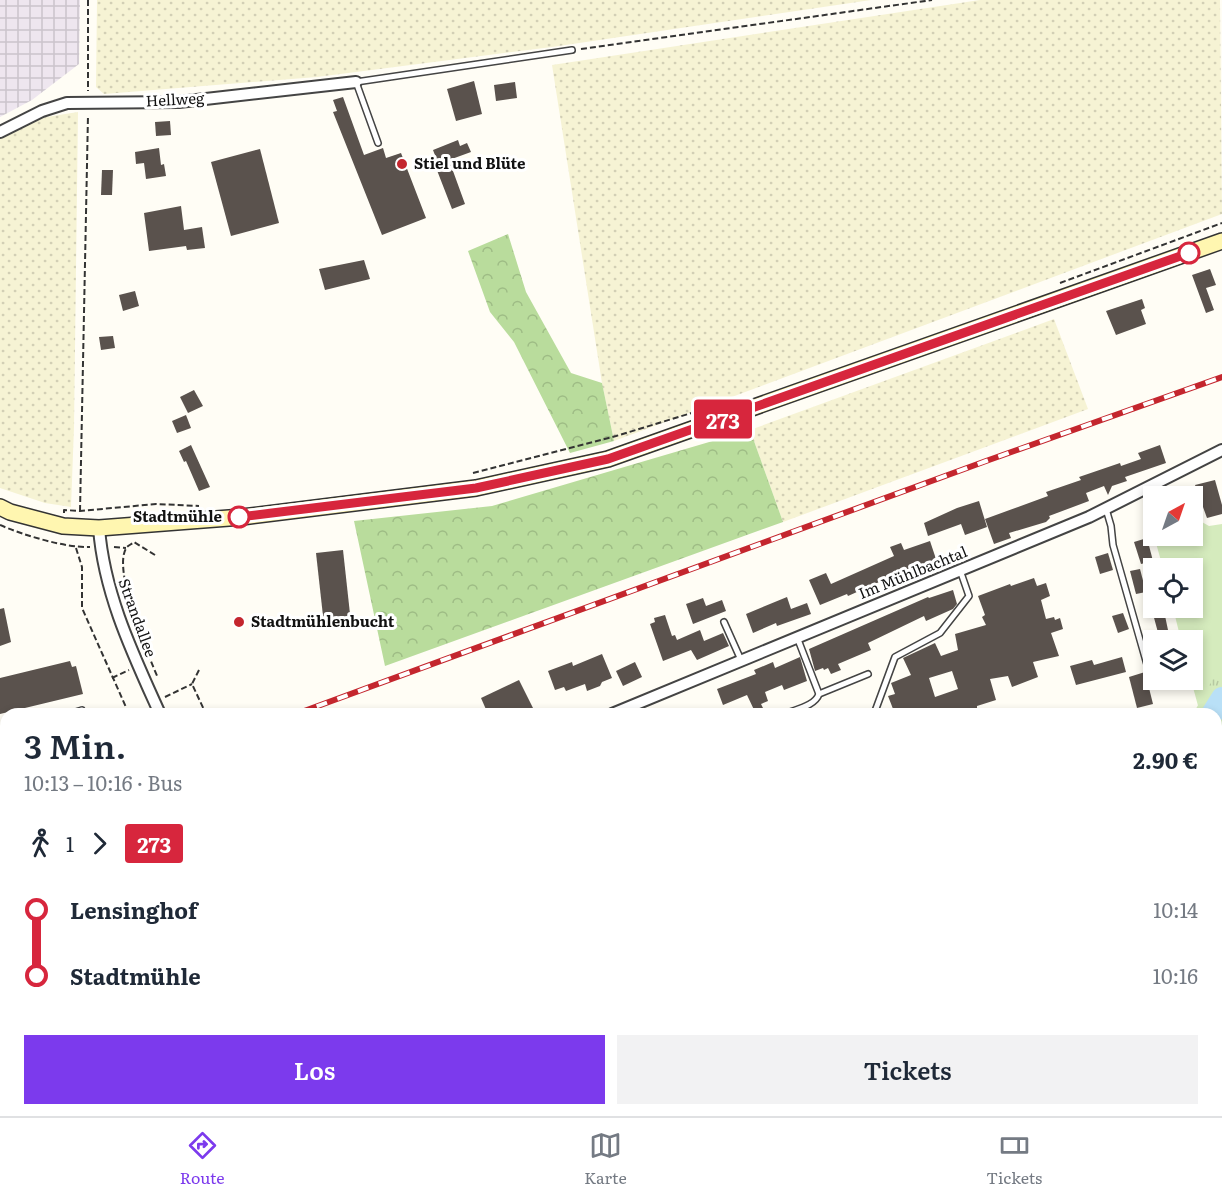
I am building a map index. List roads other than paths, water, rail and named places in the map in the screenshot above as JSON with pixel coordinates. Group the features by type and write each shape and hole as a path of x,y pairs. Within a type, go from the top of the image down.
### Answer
{"street":[{"name":"Hellweg","path":"0,132 42,111 67,102 179,102 356,82"},
{"path":"0,507 10,512 63,526 99,528 242,517 476,488 608,459 1222,241"},
{"name":"Im Mühlbachtal","path":"626,708 1106,509 1222,450"},
{"name":"Strandallee","path":"99,528 106,581 138,666 157,708"}],"lane":[{"name":"Hellweg","path":"356,82 572,50"},
{"path":"356,82 378,143"},
{"path":"1106,509 1113,545 1143,650"},
{"path":"876,708 895,657 940,633 969,596 960,570"},
{"path":"724,622 741,660"},
{"path":"797,637 819,694 818,699 799,708"},
{"path":"819,694 868,674"}],"waterway":[{"path":"1216,708 1222,698"}],"railway":[{"path":"312,708 1222,377"}],"place":[{"name":"Stiel und Blüte","path":"402,164"},
{"name":"Stadtmühle","path":"239,517"},
{"name":"Stadtmühlenbucht","path":"239,622"}]}
